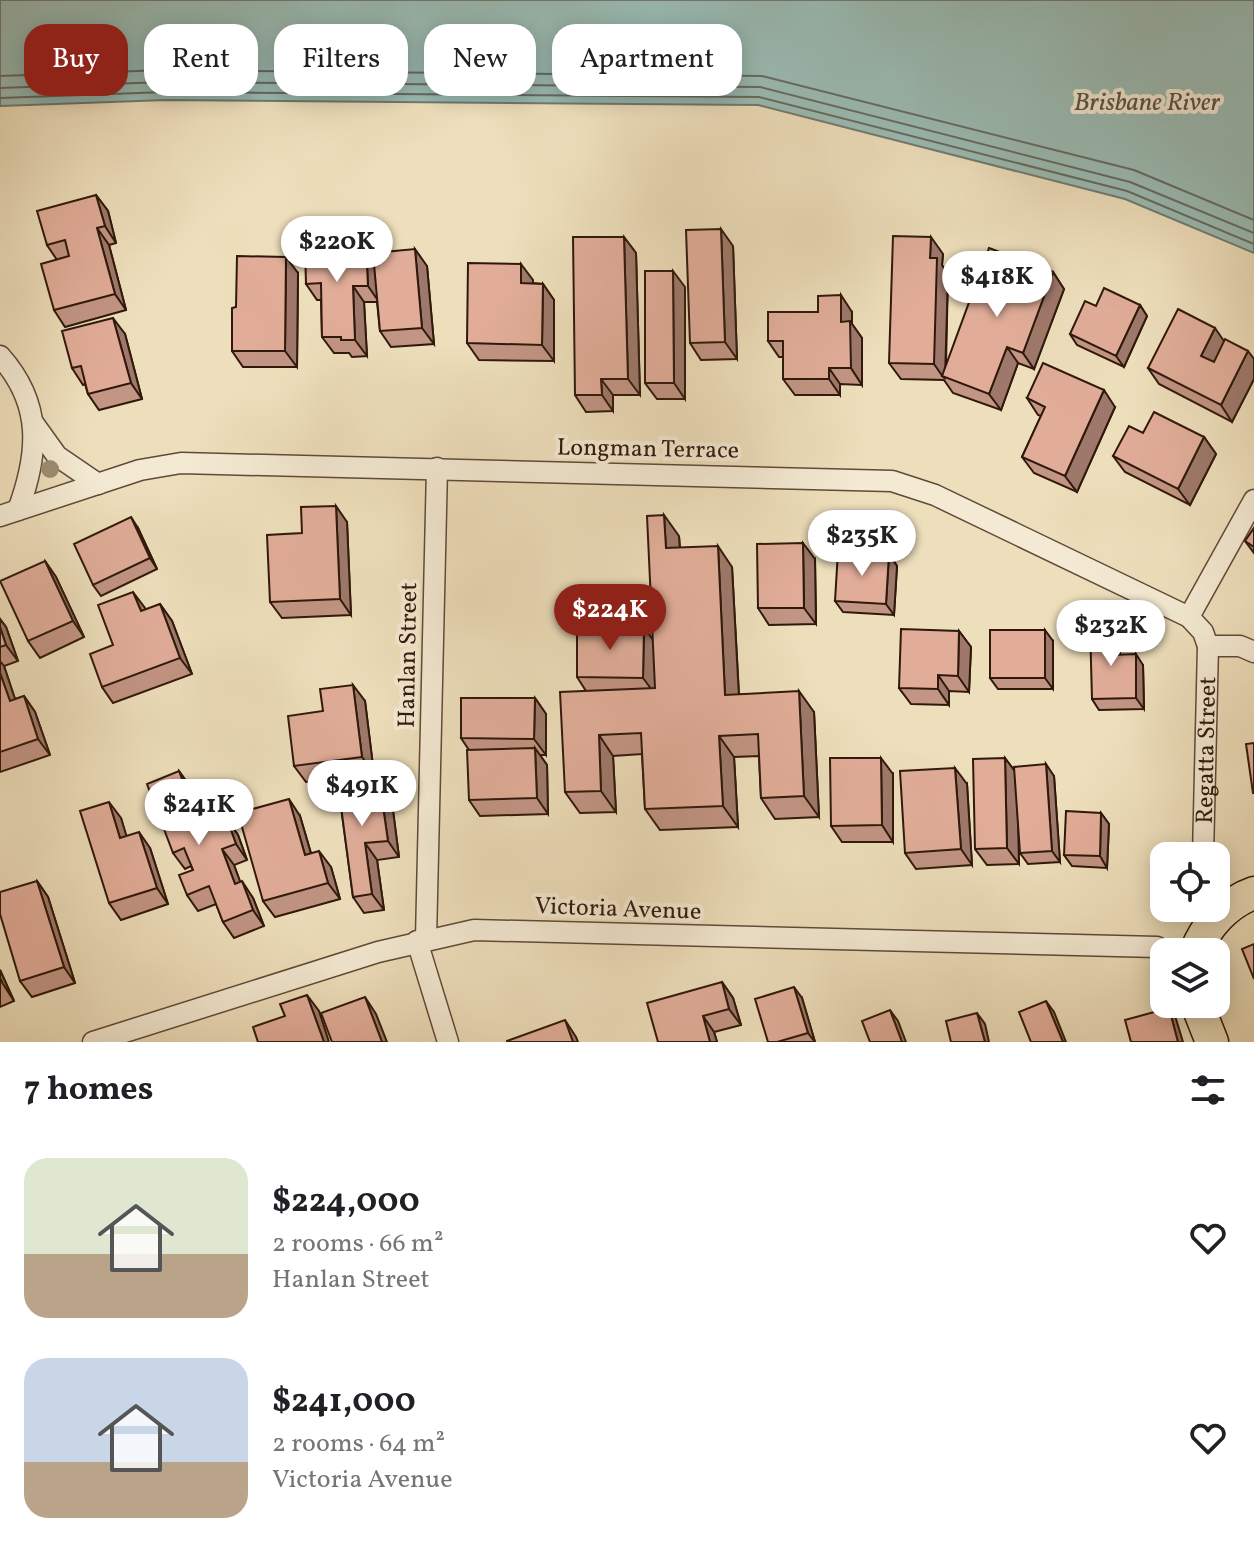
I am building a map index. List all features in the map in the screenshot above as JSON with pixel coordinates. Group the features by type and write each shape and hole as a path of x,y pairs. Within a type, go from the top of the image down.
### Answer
{"main road":[{"path":"1203,930 1236,901 1254,893"},
{"path":"1203,1018 1212,1042"}],"street":[{"path":"0,356 16,375 31,417 57,456 98,484"},
{"path":"9,513 35,458 31,417"},
{"name":"Longman Terrace","path":"9,513 140,470 181,463 892,481 935,495 1189,617"},
{"name":"Hanlan Street","path":"437,468 421,940 448,1042"},
{"path":"1254,500 1189,617 1203,632 1208,646 1240,646 1254,652"},
{"name":"Regatta Street","path":"1203,842 1208,646"},
{"name":"Victoria Avenue","path":"93,1042 421,940 474,930 1150,947"}],"water":[{"name":"Brisbane River","path":"0,0 1254,0 1254,253 1125,199 758,105 166,100 0,106"}],"building":[{"path":"96,195 105,226 97,228 115,294 54,310 41,264 69,256 65,240 47,245 37,211"},
{"path":"721,229 725,342 690,343 686,230"},
{"path":"893,236 931,237 930,258 937,258 934,364 889,363"},
{"path":"573,237 624,237 628,379 601,379 602,395 575,395"},
{"path":"366,244 368,286 353,286 355,340 322,337 321,283 306,284 305,246"},
{"path":"989,248 1053,272 1023,353 1007,347 989,394 942,376"},
{"path":"415,249 422,328 380,331 373,253"},
{"path":"237,256 286,257 285,351 232,351"},
{"path":"468,263 521,264 521,283 543,284 542,345 467,343"},
{"path":"645,271 673,271 674,383 645,383"},
{"path":"1104,288 1140,305 1116,356 1070,334 1085,301 1096,306"},
{"path":"841,295 841,322 850,321 851,368 829,368 829,379 783,379 783,341 768,341 768,312 818,312 818,296"},
{"path":"1178,309 1215,328 1201,356 1214,362 1225,339 1248,351 1221,405 1148,368"},
{"path":"113,318 131,383 88,394 81,366 72,368 62,331"},
{"path":"1043,363 1104,390 1065,476 1022,457 1045,407 1027,398"},
{"path":"1154,412 1204,437 1178,489 1113,456 1129,426 1143,433"},
{"path":"336,506 340,599 270,602 267,535 302,533 301,507"},
{"path":"664,515 666,548 718,546 725,695 799,691 804,796 761,798 758,734 719,736 723,806 645,809 641,733 599,735 601,791 565,792 560,692 655,688 647,516"},
{"path":"131,517 150,558 93,585 74,544"},
{"path":"1254,528 1254,547 1245,541"},
{"path":"803,543 804,608 758,608 757,544"},
{"path":"838,551 889,554 886,604 835,601"},
{"path":"45,561 73,621 28,641 0,581"},
{"path":"133,592 141,611 160,604 180,658 102,687 90,654 113,645 98,605"},
{"path":"577,626 644,627 643,678 577,677"},
{"path":"1090,626 1112,626 1112,655 1136,654 1136,698 1092,699"},
{"path":"0,627 6,645 0,647"},
{"path":"901,629 959,631 958,676 938,675 938,689 899,688"},
{"path":"990,630 1045,630 1045,678 990,678"},
{"path":"0,673 10,701 24,696 38,739 0,752"},
{"path":"353,685 362,757 294,766 288,716 323,711 320,689"},
{"path":"461,698 535,698 534,739 461,738"},
{"path":"1254,743 1254,793 1253,793 1246,744"},
{"path":"535,748 537,798 469,800 467,750"},
{"path":"830,758 881,758 882,825 831,826"},
{"path":"1005,758 1007,848 975,849 973,759"},
{"path":"1046,764 1052,851 1020,853 1014,767"},
{"path":"955,768 961,849 905,853 900,771"},
{"path":"179,771 201,829 227,819 236,844 222,849 235,884 242,881 253,910 223,922 209,886 187,895 179,875 193,870 184,848 173,853 147,784"},
{"path":"379,778 388,841 365,843 372,894 353,897 338,784"},
{"path":"289,799 305,855 319,851 328,883 263,901 238,813"},
{"path":"109,802 120,838 139,832 157,888 109,903 80,811"},
{"path":"1066,811 1101,813 1100,856 1064,855"},
{"path":"37,881 64,967 20,981 0,914 0,892"},
{"path":"1254,944 1254,979 1242,949"},
{"path":"722,982 729,1009 703,1016 710,1042 658,1042 647,1003"},
{"path":"794,987 808,1033 768,1042 755,999"},
{"path":"307,995 324,1042 258,1042 253,1027 285,1016 280,1004"},
{"path":"365,997 382,1042 332,1042 321,1013"},
{"path":"1046,1001 1063,1042 1031,1042 1019,1012"},
{"path":"890,1010 902,1042 870,1042 862,1021"},
{"path":"977,1013 985,1042 951,1042 946,1021"},
{"path":"1150,1013 1150,1018 1172,1018 1178,1042 1131,1042 1125,1020"},
{"path":"565,1020 573,1042 507,1042 507,1041"}]}
